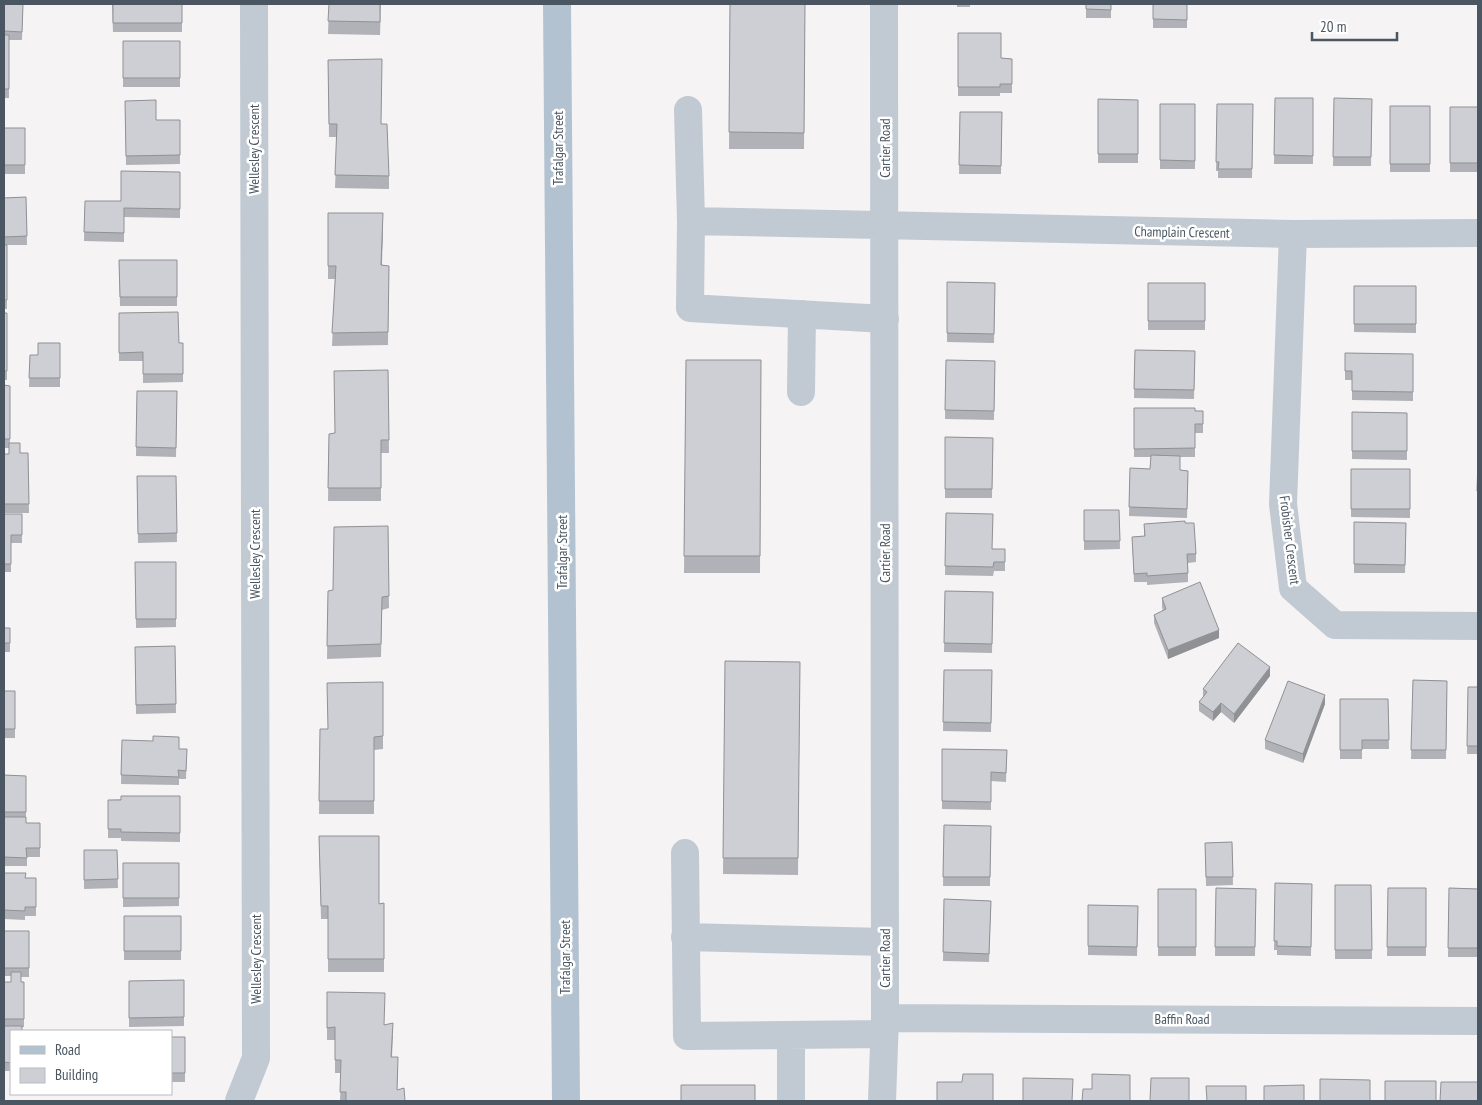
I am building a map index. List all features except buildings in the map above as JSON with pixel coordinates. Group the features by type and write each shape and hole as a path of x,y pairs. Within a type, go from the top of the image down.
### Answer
{"main road":[{"name":"Trafalgar Street","path":"557,4 566,1101"}],"street":[{"name":"Wellesley Crescent","path":"239,1101 256,1058 254,4"},
{"name":"Cartier Road","path":"882,1101 885,1026 884,4"},
{"path":"688,110 691,221 690,308 885,319"},
{"name":"Champlain Crescent","path":"691,221 885,227 1293,234 1478,234"},
{"name":"Frobisher Crescent","path":"1293,234 1283,504 1293,588 1335,625 1478,626"},
{"path":"801,392 802,314"},
{"path":"684,853 685,937 885,942"},
{"name":"Baffin Road","path":"685,937 686,1036 791,1035 885,1026 1478,1021"},
{"path":"791,1035 791,1101"}]}
